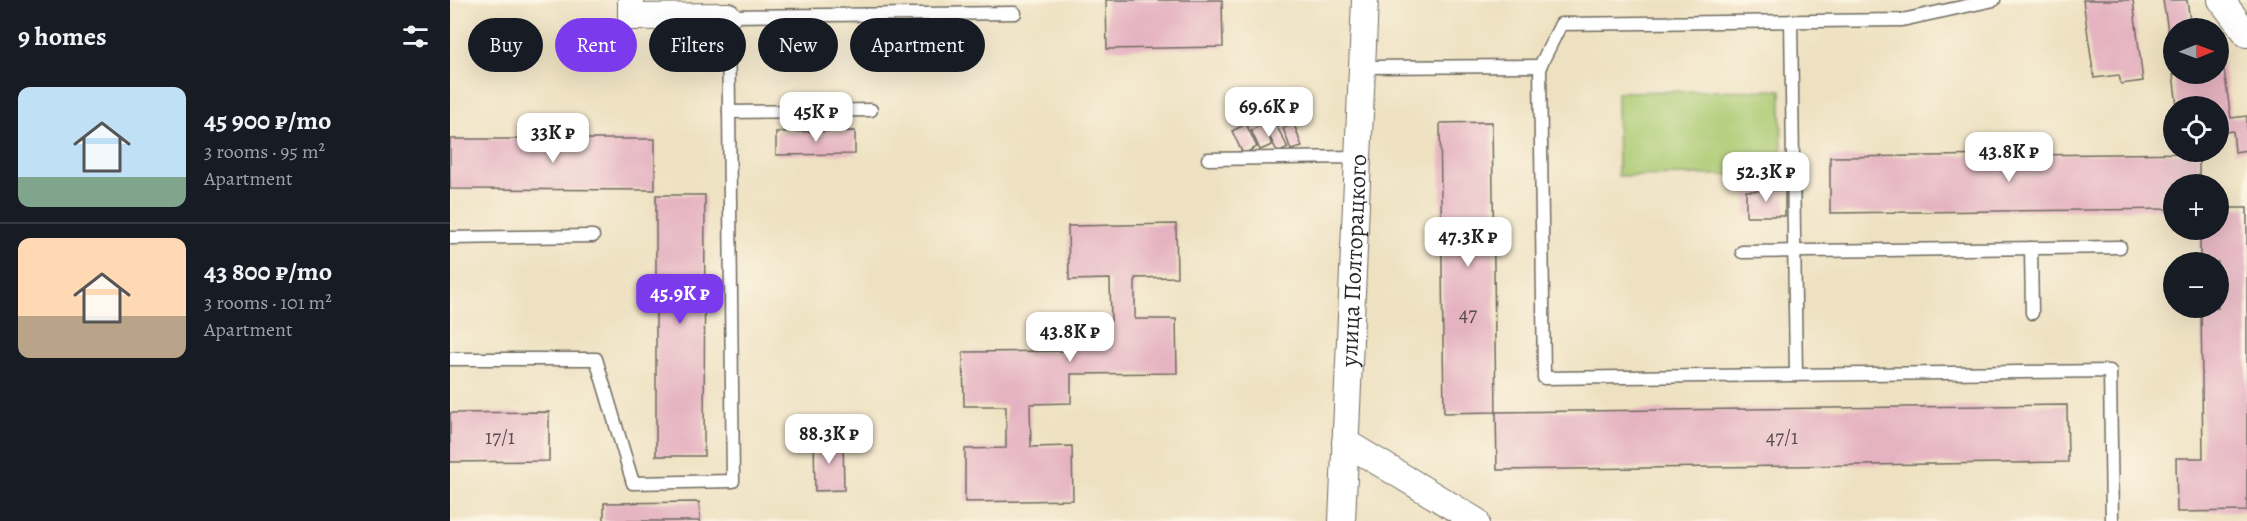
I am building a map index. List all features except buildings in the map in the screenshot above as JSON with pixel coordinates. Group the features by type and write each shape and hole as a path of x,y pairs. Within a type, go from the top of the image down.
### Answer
{"street":[{"path":"631,0 631,17 728,16"},
{"name":"улица Полторацкого","path":"1342,521 1365,0"},
{"path":"2221,0 2247,34"},
{"path":"1345,442 1476,521"}],"lane":[{"path":"1994,0 1902,20 1561,24 1540,66 1544,378 2110,371 2112,521"},
{"path":"450,359 596,359 633,483 733,482 728,16 1016,13"},
{"path":"1791,21 1796,375"},
{"path":"1362,67 1540,66"},
{"path":"729,112 872,110"},
{"path":"1208,159 1358,157"},
{"path":"450,238 593,236"},
{"path":"1742,252 2120,247"},
{"path":"2031,248 2032,313"}],"green space":[{"path":"1781,90 1782,174 1618,176 1617,92"}]}
